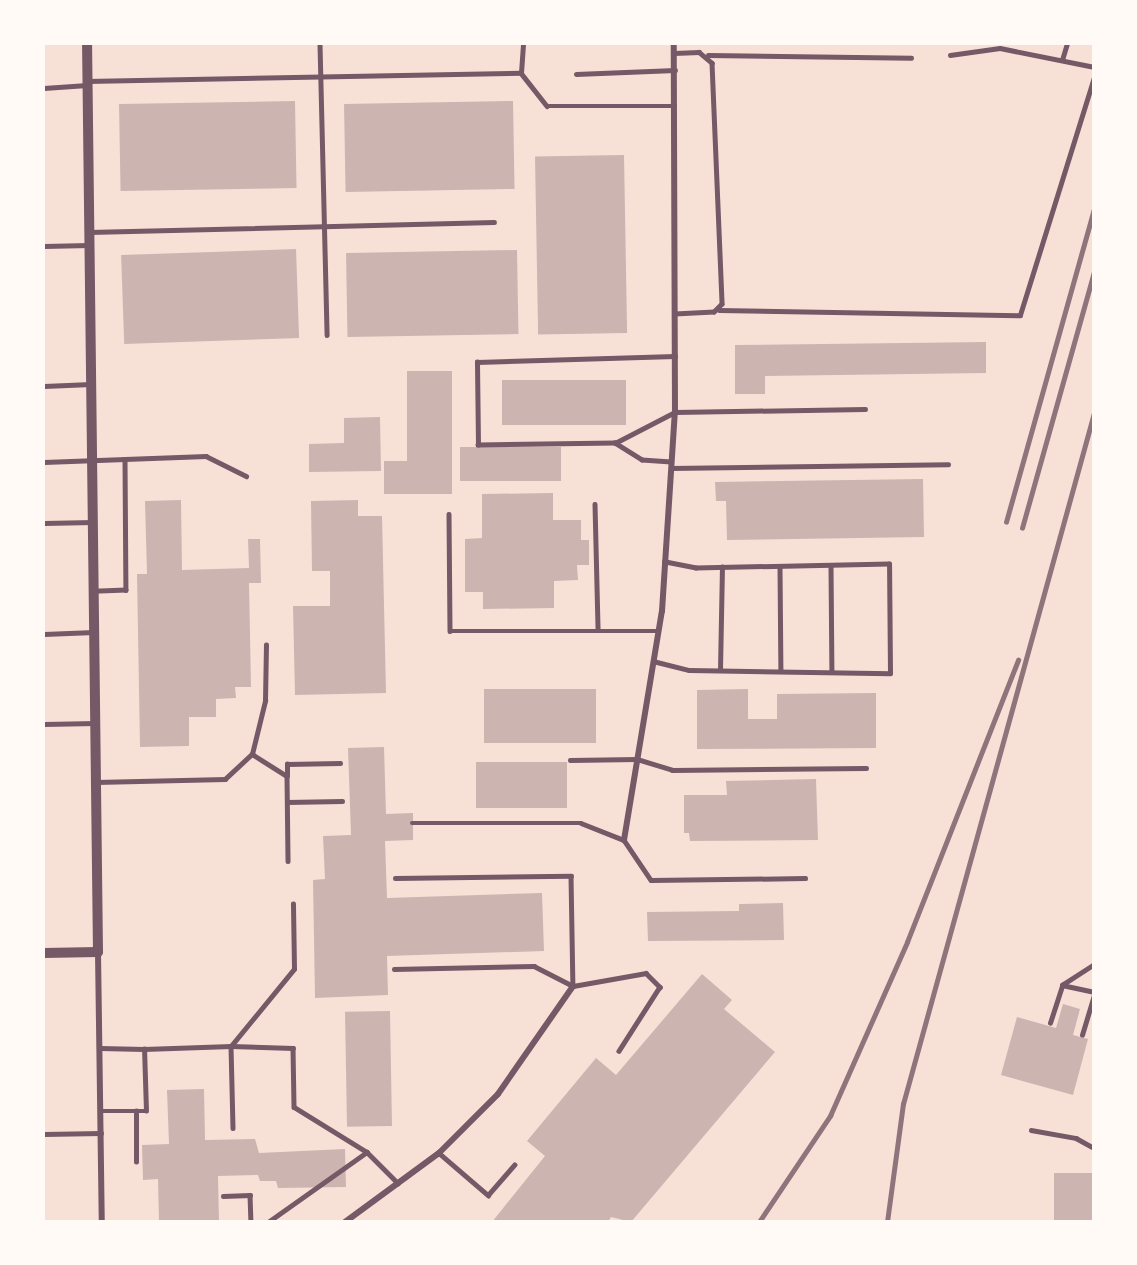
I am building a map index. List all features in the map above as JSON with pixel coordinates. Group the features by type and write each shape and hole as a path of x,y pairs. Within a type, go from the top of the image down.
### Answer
{"street":[{"path":"87,44 102,1221"},
{"path":"624,840 658,631 675,412 674,44"},
{"path":"44,953 98,952"},
{"path":"345,1221 439,1153 498,1094 573,986"}],"lane":[{"path":"320,44 327,335"},
{"path":"523,44 521,73 547,106 675,106"},
{"path":"1062,60 1067,44"},
{"path":"950,55 1001,46 1094,67"},
{"path":"674,52 708,55 911,58"},
{"path":"708,55 719,310"},
{"path":"576,74 675,70"},
{"path":"44,88 87,83 521,73"},
{"path":"675,314 719,310 1020,315 1094,77"},
{"path":"89,232 494,222"},
{"path":"44,246 89,245"},
{"path":"675,356 477,362 478,445 615,443 675,412 865,409"},
{"path":"44,386 91,384"},
{"path":"615,443 642,460 671,465 948,464"},
{"path":"44,462 206,456 246,476"},
{"path":"94,591 126,590 125,459"},
{"path":"596,504 598,629"},
{"path":"449,514 450,631 598,629 658,631"},
{"path":"44,523 93,522"},
{"path":"653,661 720,670 890,673 889,564 722,567 665,562"},
{"path":"780,566 781,671"},
{"path":"831,566 832,672"},
{"path":"720,670 722,567"},
{"path":"44,634 94,632"},
{"path":"96,782 225,779 252,754 265,701 266,645"},
{"path":"44,724 96,723"},
{"path":"252,754 287,776"},
{"path":"570,760 638,759 672,770 866,768"},
{"path":"288,861 287,764 340,763"},
{"path":"287,802 342,801"},
{"path":"412,824 581,823 624,840 651,880 805,878"},
{"path":"395,878 570,876 573,986"},
{"path":"233,1128 231,1046 294,969 293,904"},
{"path":"1050,1023 1062,985 1094,964"},
{"path":"394,969 534,966 573,986 646,972 660,987 619,1051"},
{"path":"1062,985 1094,993 1082,1035"},
{"path":"100,1048 231,1046 293,1048 294,1107 367,1152 398,1183"},
{"path":"100,1111 146,1111 144,1049"},
{"path":"136,1111 136,1162"},
{"path":"1031,1130 1076,1138 1094,1148"},
{"path":"44,1134 101,1133"},
{"path":"268,1221 367,1152"},
{"path":"439,1153 489,1195 514,1165"},
{"path":"224,1196 250,1195 251,1221"}],"building":[{"path":"295,101 297,188 121,191 119,104"},
{"path":"513,101 515,189 346,192 344,104"},
{"path":"624,155 627,333 538,335 535,157"},
{"path":"296,249 299,338 124,344 121,255"},
{"path":"517,250 518,334 347,337 346,253"},
{"path":"986,342 986,373 765,376 765,394 735,394 735,345"},
{"path":"407,371 452,371 452,494 384,494 384,461 407,461"},
{"path":"502,380 626,380 626,425 502,425"},
{"path":"380,417 381,471 309,472 309,444 344,443 344,418"},
{"path":"460,447 561,447 561,481 460,481"},
{"path":"923,479 924,537 727,540 726,501 716,501 715,482"},
{"path":"553,493 553,520 581,520 581,540 589,540 589,565 577,565 578,580 554,581 554,608 483,609 483,592 465,592 465,539 482,538 482,494"},
{"path":"181,500 182,570 249,568 248,539 260,539 261,583 249,583 251,687 235,687 236,698 216,699 216,717 189,717 189,746 140,747 137,574 147,574 145,501"},
{"path":"358,500 358,516 382,516 386,693 295,695 293,606 330,606 330,571 312,571 311,501"},
{"path":"484,689 596,689 596,743 484,743"},
{"path":"748,689 748,719 777,719 777,694 876,693 876,748 697,749 697,690"},
{"path":"384,747 386,814 413,813 413,840 385,841 387,898 542,893 544,951 387,956 388,995 315,998 313,880 325,879 323,836 351,835 348,748"},
{"path":"476,762 567,762 567,808 476,808"},
{"path":"816,779 818,840 690,841 689,833 684,833 684,795 727,795 726,781"},
{"path":"783,903 784,940 648,941 647,912 739,911 739,904"},
{"path":"702,974 732,1000 724,1009 775,1052 631,1222 611,1217 608,1222 492,1222 545,1156 527,1141 596,1058 616,1075"},
{"path":"1063,1004 1080,1009 1073,1035 1088,1039 1073,1095 1001,1075 1017,1017 1056,1028"},
{"path":"390,1011 392,1126 347,1127 345,1012"},
{"path":"204,1089 205,1140 255,1139 259,1153 345,1149 346,1187 278,1188 276,1181 260,1181 258,1175 218,1176 219,1222 159,1222 158,1179 143,1180 142,1145 169,1144 167,1090"},
{"path":"1054,1173 1094,1173 1094,1222 1054,1222"}],"railway":[{"path":"1006,522 1094,208"},
{"path":"1022,528 1094,272"},
{"path":"887,1222 903,1104 1094,413"},
{"path":"759,1222 830,1116 907,942 1018,660"}]}
